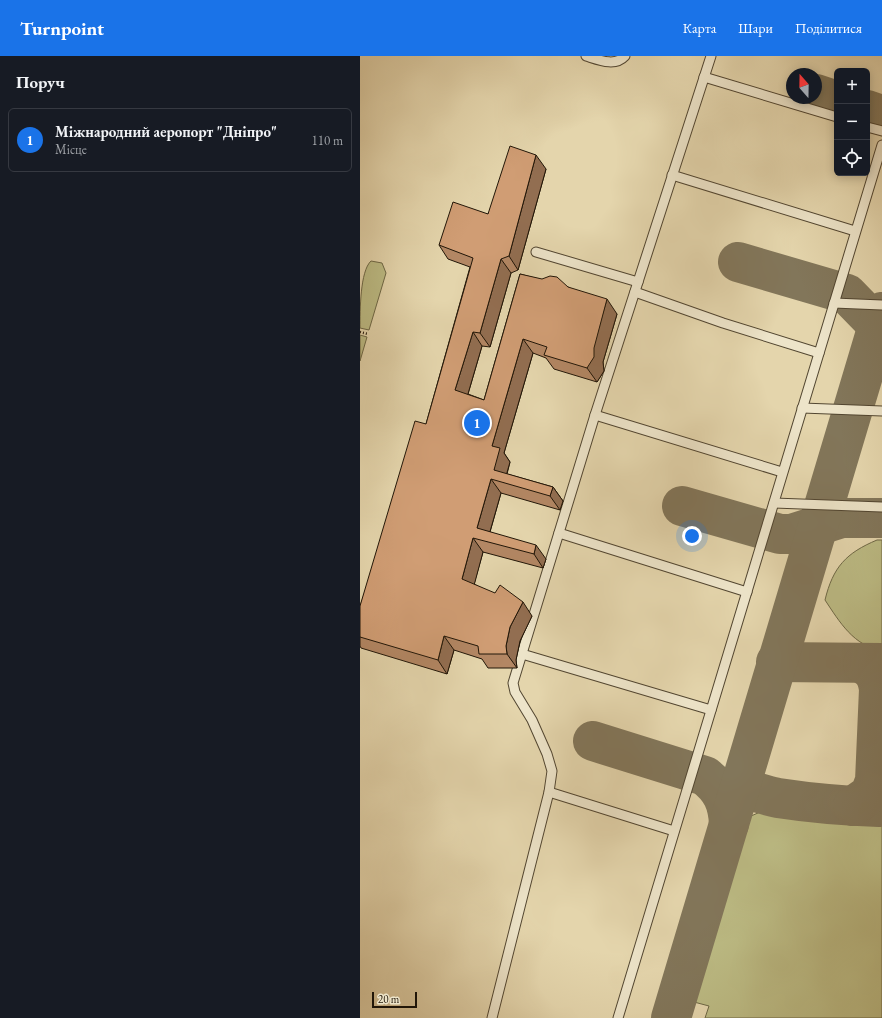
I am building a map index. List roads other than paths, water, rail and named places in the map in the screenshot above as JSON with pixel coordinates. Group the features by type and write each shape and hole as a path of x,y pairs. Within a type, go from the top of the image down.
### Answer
{"lane":[{"path":"586,56 606,62 615,62 626,56"},
{"path":"492,1018 549,792 552,771 548,754 532,720 513,687 595,415 711,56"},
{"path":"704,77 834,117"},
{"path":"870,128 882,131"},
{"path":"618,1018 855,231 880,162 882,145"},
{"path":"672,175 855,231"},
{"path":"536,252 638,282"},
{"path":"635,292 723,323 819,353"},
{"path":"834,303 882,305"},
{"path":"802,408 882,411"},
{"path":"595,415 782,472"},
{"path":"774,503 882,507"},
{"path":"559,533 747,592"},
{"path":"522,654 711,710"},
{"path":"549,792 674,831"}],"place":[{"name":"Міжнародний аеропорт \"Дніпро\"","path":"477,423"}]}
